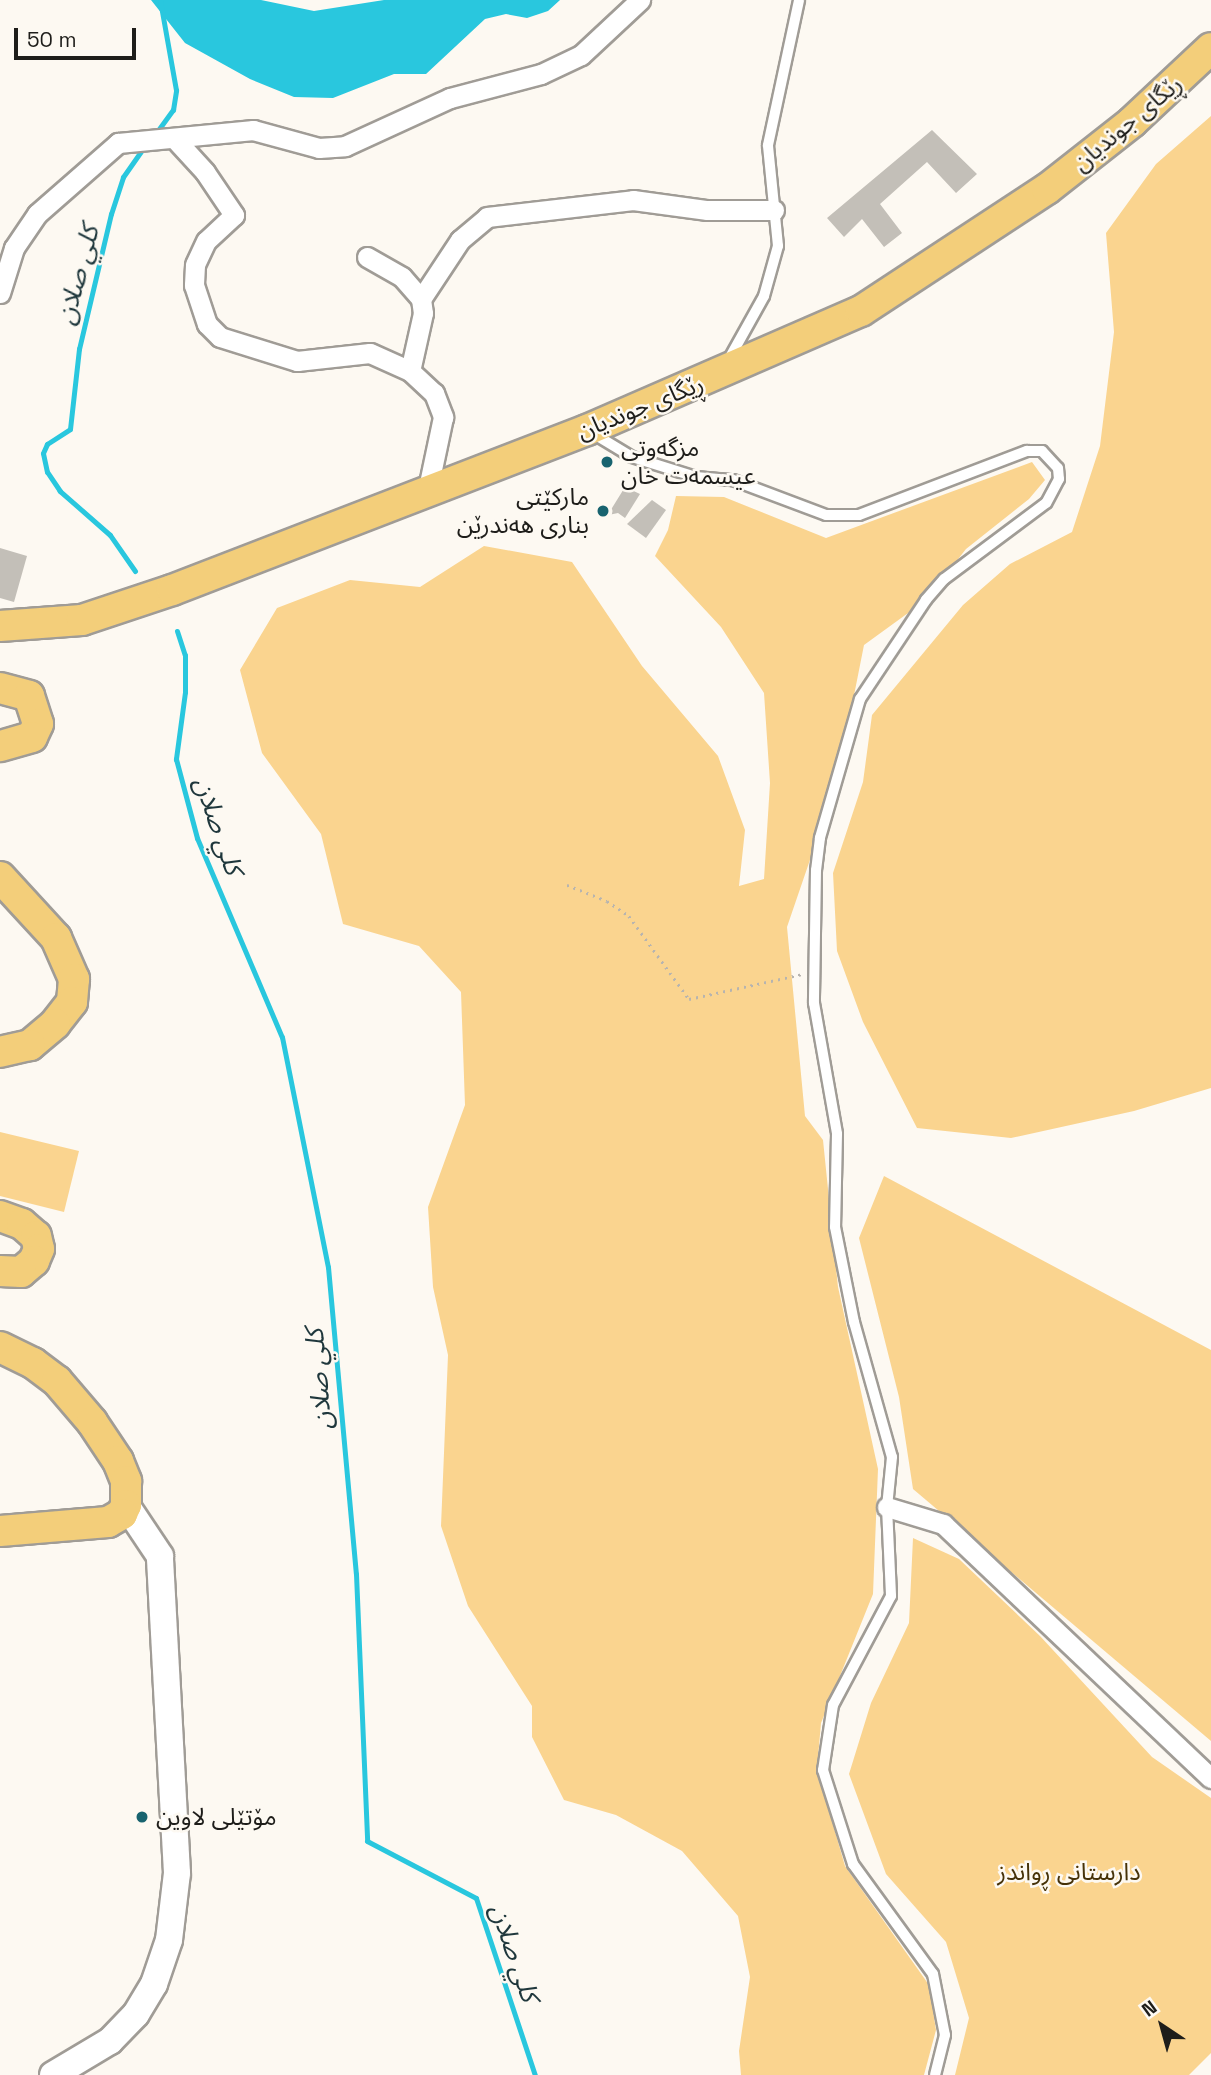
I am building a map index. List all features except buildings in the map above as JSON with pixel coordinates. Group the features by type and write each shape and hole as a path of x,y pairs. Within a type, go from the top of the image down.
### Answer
{"main road":[{"name":"ڕێگای جوندیان","path":"0,626 60,624 108,612 376,512 428,488 587,430 861,311 979,237 1132,122 1208,56"},
{"path":"0,688 29,696 38,724 32,737 0,746"},
{"path":"0,877 56,937 74,979 72,1002 55,1024 30,1045 0,1052"},
{"path":"0,1216 22,1224 36,1236 39,1248 34,1261 20,1272 0,1271"},
{"path":"0,1348 33,1363 57,1381 92,1422 118,1461 126,1481 126,1505 122,1514 108,1522 0,1531"}],"street":[{"path":"0,293 14,248 37,214 107,151 130,138 168,138 253,130 319,148 345,146 450,98 541,74 581,55 640,0"},
{"path":"168,138 205,172 234,215 206,241 195,265 201,309 220,337 297,361 370,353 410,371 434,393 443,417 428,488"},
{"path":"421,299 460,240 487,217 633,200 707,210 774,210"},
{"path":"367,257 402,277 421,299 423,313 410,371"},
{"path":"53,2075 110,2040 136,2014 154,1984 169,1940 177,1873 160,1556 126,1505"},
{"path":"887,1507 943,1524 1211,1778"}],"lane":[{"path":"721,373 764,296 778,246 768,145 799,0"},
{"path":"587,430 632,457 696,477 733,480 826,514 859,515 1027,451 1042,451 1058,468 1057,485 1046,503 944,579 926,600 860,699 820,838 813,971 837,1134 835,1227 855,1322 892,1457 887,1507 891,1596 833,1705 823,1770 853,1864 933,1974 945,2035 935,2075"}],"path":[{"path":"568,885 607,901 629,916 689,999 813,971"}],"green space":[{"path":"1211,116 1211,1088 1134,1111 1011,1138 917,1128 863,1022 837,951 833,873 863,782 872,715 963,605 1010,564 1072,532 1100,446 1114,332 1106,233 1156,164"},
{"path":"1032,462 1045,480 1029,499 966,549 926,600 864,645 837,781 787,927 805,1116 823,1140 838,1287 878,1469 873,1594 821,1723 817,1769 845,1866 929,1985 936,2030 924,2075 741,2075 739,2051 750,1977 738,1916 682,1851 616,1815 564,1800 532,1737 532,1706 468,1606 441,1526 448,1355 433,1287 428,1207 465,1105 461,992 419,946 343,924 321,834 262,753 240,670 277,608 350,580 420,587 484,546 572,562 642,666 718,756 745,830 739,886 764,879 770,783 764,693 721,627 655,556 668,530 676,496 724,497 826,538"},
{"path":"0,1132 79,1151 64,1212 0,1196"},
{"path":"884,1176 1211,1350 1211,1741 913,1489 899,1397 859,1238"},
{"name":"دارستانی ڕواندز","path":"913,1538 959,1559 1040,1636 1152,1757 1211,1798 1211,2053 1189,2075 955,2075 969,2018 946,1942 886,1874 849,1774 871,1703 909,1623"}],"water":[{"path":"151,0 261,0 314,11 384,0 560,0 548,11 527,18 506,14 485,19 426,74 394,74 333,98 294,97 250,79 185,43"}],"waterway":[{"name":"كلي صلان","path":"156,133 173,110 176,90 160,0"},
{"name":"كلي صلان","path":"135,571 110,535 60,491 47,472 43,453 47,444 70,429 79,349 111,214 123,177 145,145"},
{"name":"كلي صلان","path":"177,631 185,655 185,692 176,759 197,838 282,1037 328,1267 356,1574 367,1841 476,1898 535,2075"}],"place":[{"name":"مزگەوتی عیسمەت خان","path":"607,462"},
{"name":"مارکێتی بناری هەندرێن","path":"603,511"},
{"name":"مۆتێلی لاوین","path":"142,1817"}]}
